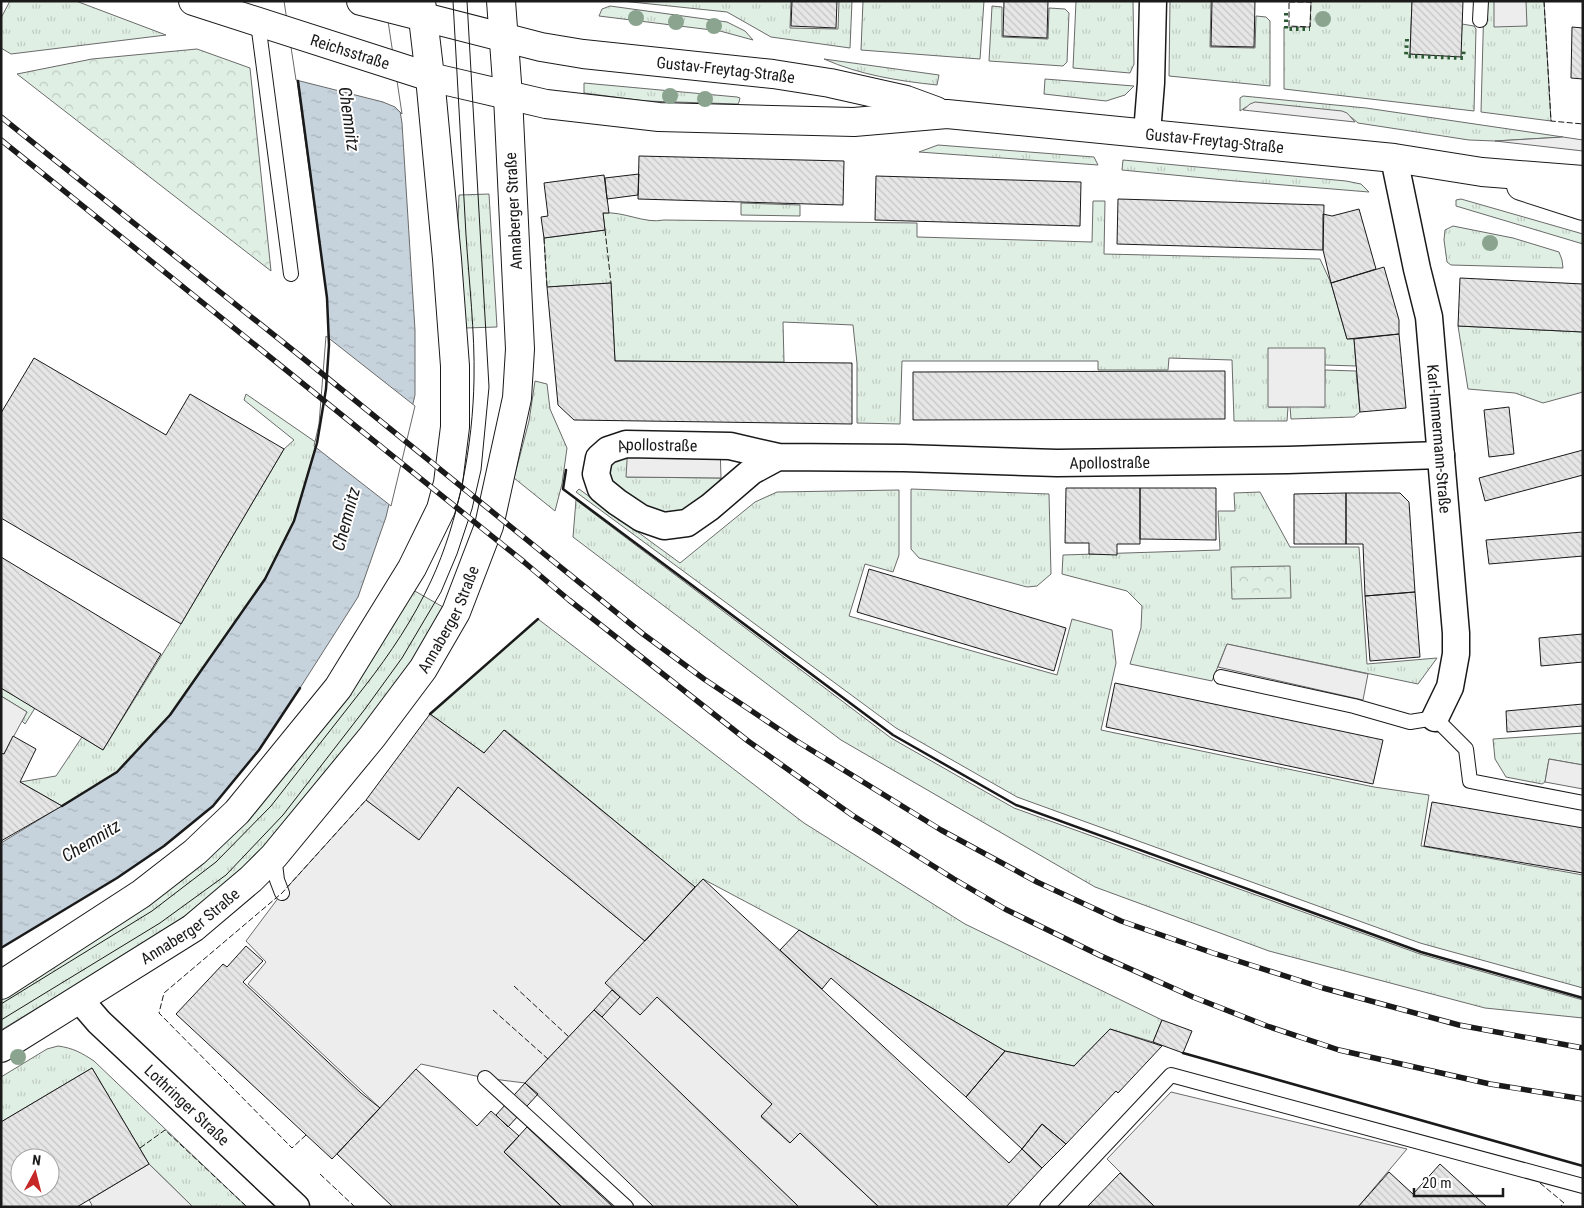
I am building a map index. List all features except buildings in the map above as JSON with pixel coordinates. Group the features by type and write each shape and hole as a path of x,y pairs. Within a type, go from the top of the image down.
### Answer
{"main road":[{"name":"Reichsstraße","path":"193,1 396,67 508,96"},
{"path":"361,1 389,10 422,10 504,38"},
{"name":"Annaberger Straße","path":"1,1048 193,928 250,880 274,856 372,737 423,669 456,612 490,526 517,398 520,349 502,1"},
{"path":"1,985 141,894 195,852 237,812 338,688 390,607 425,543 441,509 448,483 455,427 456,366 448,259 422,10"},
{"name":"Gustav-Freytag-Straße","path":"504,38 583,54 773,74 830,83 906,100 947,114"},
{"name":"Gustav-Freytag-Straße","path":"508,96 546,104 659,117 854,122 947,114 1394,158 1482,172 1583,180"},
{"name":"Gustav-Freytag-Straße","path":"1482,172 1583,206"}],"street":[{"path":"1147,134 1151,83 1153,1"},
{"name":"Karl-Immermann-Straße","path":"1394,158 1429,318 1456,633 1456,654 1450,687 1435,718"},
{"name":"Apollostraße","path":"778,458 752,471 688,523 664,526 641,518 617,502 601,488 596,474 599,458 608,450 626,444 730,446 778,458 904,458 1057,463 1288,460 1441,455"},
{"name":"Lothringer Straße","path":"80,1000 99,1022 296,1207"}],"lane":[{"path":"1480,20 1481,1"},
{"path":"266,26 292,274"},
{"path":"1222,677 1354,706 1410,722 1435,718 1466,749 1470,781 1583,803"},
{"path":"274,856 277,880 282,893"},
{"path":"1047,1207 1171,1075 1583,1186"},
{"path":"485,1078 626,1207"}],"green space":[{"path":"10,1 76,1 166,35 11,54 1,48 1,18"},
{"path":"622,1 791,1 790,28 838,29 839,1 852,1 850,48 771,37 727,12"},
{"path":"863,1 984,1 980,59 861,50"},
{"path":"1076,1 1133,1 1134,64 1130,73 1073,68"},
{"path":"1170,1 1211,1 1210,47 1255,48 1256,16 1266,17 1270,21 1270,86 1169,76"},
{"path":"1284,1 1412,1 1410,54 1460,56 1462,24 1474,26 1476,29 1474,111 1284,89 1284,27 1310,27 1311,2"},
{"path":"1484,1 1544,1 1551,121 1481,112"},
{"path":"610,6 727,22 745,31 753,40 720,31 599,16 602,9"},
{"path":"992,6 1002,7 1002,37 1048,39 1049,8 1065,9 1069,13 1067,62 1063,66 989,61"},
{"path":"197,49 250,68 271,271 17,74 92,59"},
{"path":"824,59 939,75 937,85 908,82 866,73"},
{"path":"1045,79 1134,86 1125,95 1106,101 1044,94"},
{"path":"584,83 740,98 738,104 645,101 584,93"},
{"path":"1243,96 1366,108 1563,137 1495,141 1469,140 1358,123 1351,117 1246,107 1240,111 1240,98"},
{"path":"938,145 1094,157 1098,165 919,152"},
{"path":"1123,160 1346,181 1361,184 1369,192 1122,170"},
{"path":"489,194 497,327 465,328 458,219 459,195"},
{"path":"1461,199 1583,234 1583,244 1456,206 1456,200"},
{"path":"1093,201 1105,201 1104,254 1320,259 1331,283 1347,339 1354,339 1356,366 1325,365 1324,348 1269,407 1288,407 1287,421 1234,421 1232,360 1169,358 1168,370 1098,370 1098,361 902,361 900,424 857,423 857,363 853,325 783,322 784,362 615,361 611,283 547,287 544,238 605,230 603,213 656,221 917,223 917,237 1092,242"},
{"path":"741,203 800,205 800,216 741,215"},
{"path":"1453,226 1513,238 1559,252 1563,268 1451,265 1447,262 1444,240 1445,230"},
{"path":"1458,326 1583,332 1583,392 1543,403 1515,393 1468,389"},
{"path":"1325,370 1356,371 1360,412 1354,417 1291,419 1290,406 1324,407"},
{"path":"535,381 547,384 550,409 567,448 562,484 555,511 514,478 529,421"},
{"path":"246,394 317,443 294,521 265,579 170,715 117,772 62,806 20,782 56,776 82,737 103,750 181,624 284,449 294,440 244,400"},
{"path":"628,445 627,477 721,478 707,505 665,520 606,483 608,460"},
{"path":"579,489 680,563 755,502 777,492 899,490 899,555 893,572 865,564 849,616 1057,675 1072,619 1112,630 1116,663 1101,730 1374,787 1429,795 1421,846 1583,875 1583,988 1420,943 1017,797 896,728 576,492"},
{"path":"911,489 1049,494 1051,574 1037,586 1027,587 919,558 911,549"},
{"path":"1260,492 1290,547 1359,547 1367,664 1437,658 1418,684 1227,644 1212,681 1130,664 1141,628 1142,606 1127,591 1062,574 1063,555 1220,550 1218,511 1235,511 1234,493"},
{"path":"576,500 891,738 1014,808 1420,954 1583,1000 1583,1018 1485,1008 1269,951 1095,887 841,740 573,537"},
{"path":"1290,566 1291,598 1232,599 1231,567"},
{"path":"413,590 443,607 414,657 375,711 276,834 237,873 168,929 1,1030 1,994 238,830 287,773 332,714 374,654"},
{"path":"538,619 804,823 965,924 1162,1020 1153,1042 1110,1029 1074,1066 1005,1051 799,930 703,879 695,887 505,730 484,753 430,714"},
{"path":"1,688 35,708 25,724 22,721 27,712 1,696"},
{"path":"1583,733 1583,765 1549,759 1545,782 1542,784 1506,777 1495,759 1493,739"},
{"path":"58,1046 77,1051 94,1061 247,1207 193,1207 149,1164 92,1068 1,1122 1,1077 47,1049"}],"shaded area":[{"path":"1494,1 1526,1 1527,26 1494,27"},
{"path":"1255,102 1342,111 1347,113 1355,122 1243,110"},
{"path":"1563,137 1583,140 1583,151 1495,141"},
{"path":"1268,348 1325,348 1325,407 1268,407"},
{"path":"628,445 720,446 721,478 626,477"},
{"path":"1227,644 1368,674 1363,700 1218,667"},
{"path":"1,696 27,712 4,754 1,753"},
{"path":"1549,759 1583,765 1583,789 1545,782"},
{"path":"458,787 645,941 657,997 772,1104 761,1117 790,1143 800,1133 879,1207 799,1207 594,1010 525,1083 485,1078 421,1064 380,1108 248,984 266,962 246,941 282,893 366,800 419,839"},
{"path":"1171,1092 1407,1149 1358,1207 1155,1207 1107,1159"},
{"path":"149,1164 193,1207 90,1207 92,1205 89,1200"}],"water":[{"name":"Chemnitz","path":"286,1 382,1 402,123 415,330 415,395 386,517 358,597 259,750 213,806 164,846 117,878 1,948 1,843 117,772 170,715 265,579 294,521 322,424 329,345 327,298"}],"pier":[{"path":"284,1 385,1 402,114 395,107 383,102 296,80"},
{"path":"326,336 415,406 391,506 314,446 319,424"}],"tram line":[{"path":"1,1004 152,911 216,862 271,806 365,686 401,635 431,581 441,558 463,482 471,430 474,379 473,326 453,1"},
{"path":"1,1020 160,923 226,875 283,815 365,709 402,658 441,592 457,554 472,509 481,470 489,387 467,1"}],"railway":[{"path":"1,117 309,363 643,634 704,679 795,740 941,830 1037,882 1121,921 1213,953 1323,988 1459,1025 1583,1048"},
{"path":"1,140 569,600 748,741 852,815 954,879 1005,909 1099,955 1193,997 1267,1026 1339,1050 1490,1084 1583,1099"}],"hedge":[{"path":"1286,13 1286,29 1310,29"},
{"path":"1407,39 1406,56 1463,58 1464,48"}],"fence":[{"path":"1544,1 1551,121 1583,124"},
{"path":"1289,2 1311,2 1310,27 1289,26 1289,2"},
{"path":"605,230 611,283"},
{"path":"544,238 547,287"},
{"path":"306,1135 292,1148 159,1013 164,993 282,893 366,800"},
{"path":"514,986 569,1037"},
{"path":"493,1010 548,1059"},
{"path":"140,1148 165,1130 247,1207"},
{"path":"320,1174 355,1207"},
{"path":"1540,1183 1564,1203 1560,1207"}],"wall":[{"path":"62,806 117,772 170,715 265,579 294,521 317,443 326,389 329,345 327,298 298,81"},
{"path":"566,470 563,489 893,735 1016,805 1421,952 1583,998"},
{"path":"430,714 538,619"},
{"path":"1,948 117,878 164,846 213,806 259,750 300,688"},
{"path":"1183,1053 1583,1166"}]}
